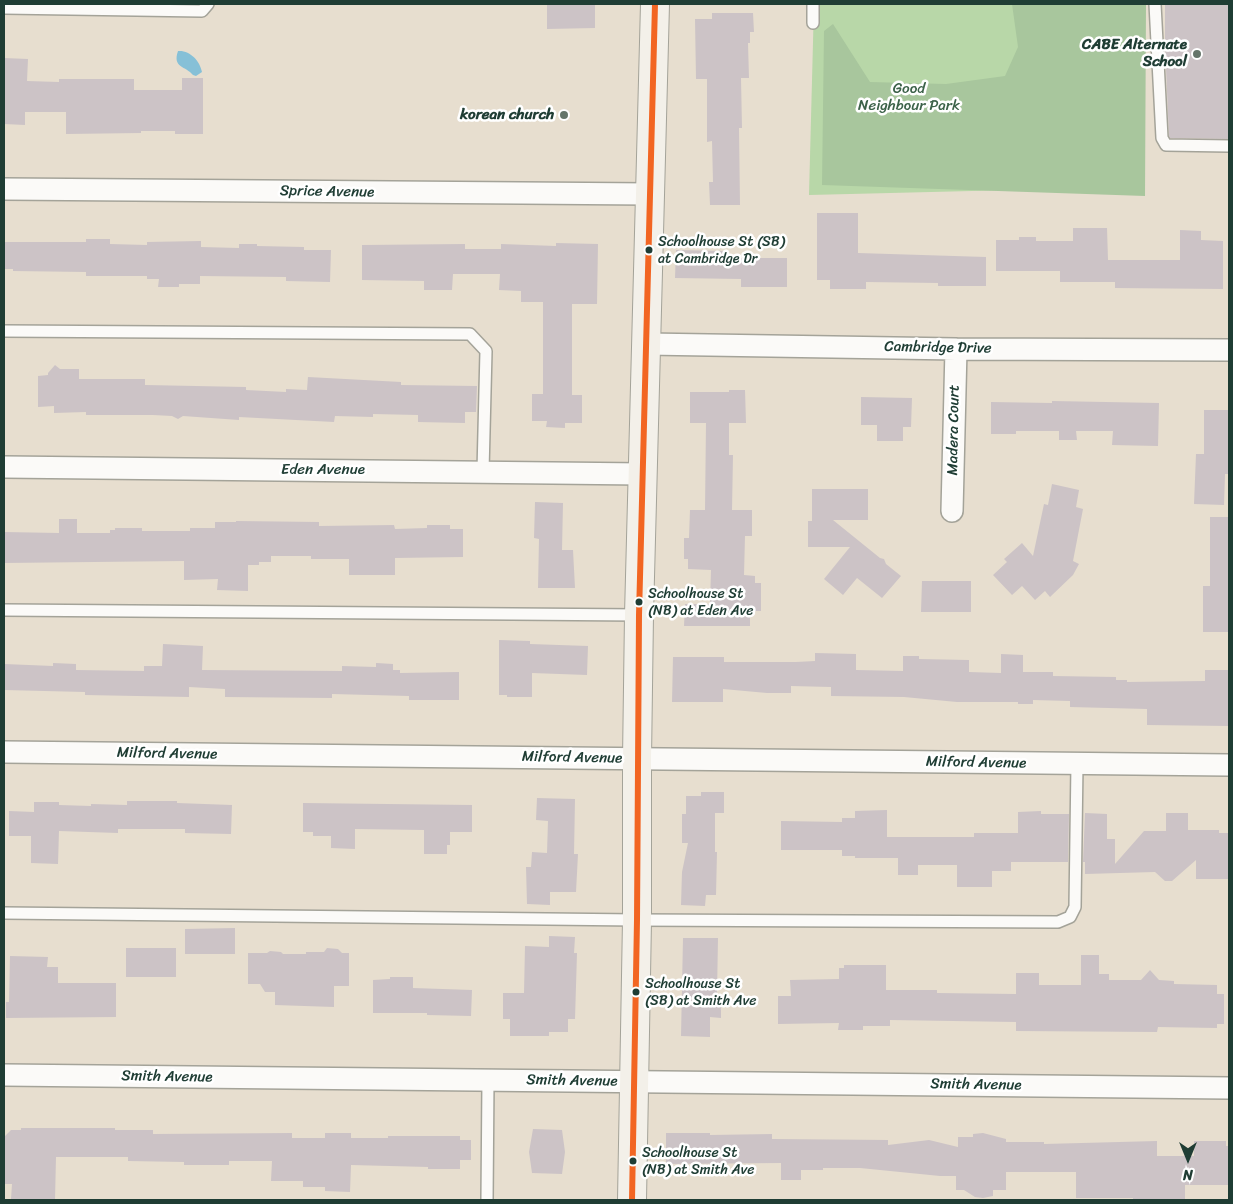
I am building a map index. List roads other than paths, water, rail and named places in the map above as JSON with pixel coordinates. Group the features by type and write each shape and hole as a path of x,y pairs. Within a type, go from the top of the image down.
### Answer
{"street":[{"path":"632,1200 637,920 637,759 655,4"},
{"name":"Sprice Avenue","path":"4,189 650,194"},
{"name":"Cambridge Drive","path":"647,344 956,349 1229,350"},
{"name":"Madera Court","path":"952,511 956,349"},
{"name":"Eden Avenue","path":"4,467 643,474"},
{"name":"Milford Avenue","path":"4,752 1229,765"},
{"name":"Smith Avenue","path":"4,1075 1229,1088"}],"lane":[{"path":"4,8 202,11 208,4"},
{"path":"813,23 814,4"},
{"path":"1155,4 1162,138 1166,145 1229,146"},
{"path":"4,331 470,334 486,351 483,471"},
{"path":"4,610 640,616"},
{"path":"4,913 637,920 1058,922 1070,917 1076,906 1077,764"},
{"path":"487,1200 488,1080"}],"water":[{"path":"178,51 187,52 194,57 202,72 196,76 193,75 178,64"}],"place":[{"name":"CABE Alternate School","path":"1197,54"},
{"name":"korean church","path":"564,115"},
{"name":"Schoolhouse St (SB) at Cambridge Dr","path":"649,250"},
{"name":"Schoolhouse St (NB) at Eden Ave","path":"639,602"},
{"name":"Schoolhouse St (SB) at Smith Ave","path":"636,992"},
{"name":"Schoolhouse St (NB) at Smith Ave","path":"633,1161"}],"park label":[{"name":"Good Neighbour Park","path":"909,98"}]}
